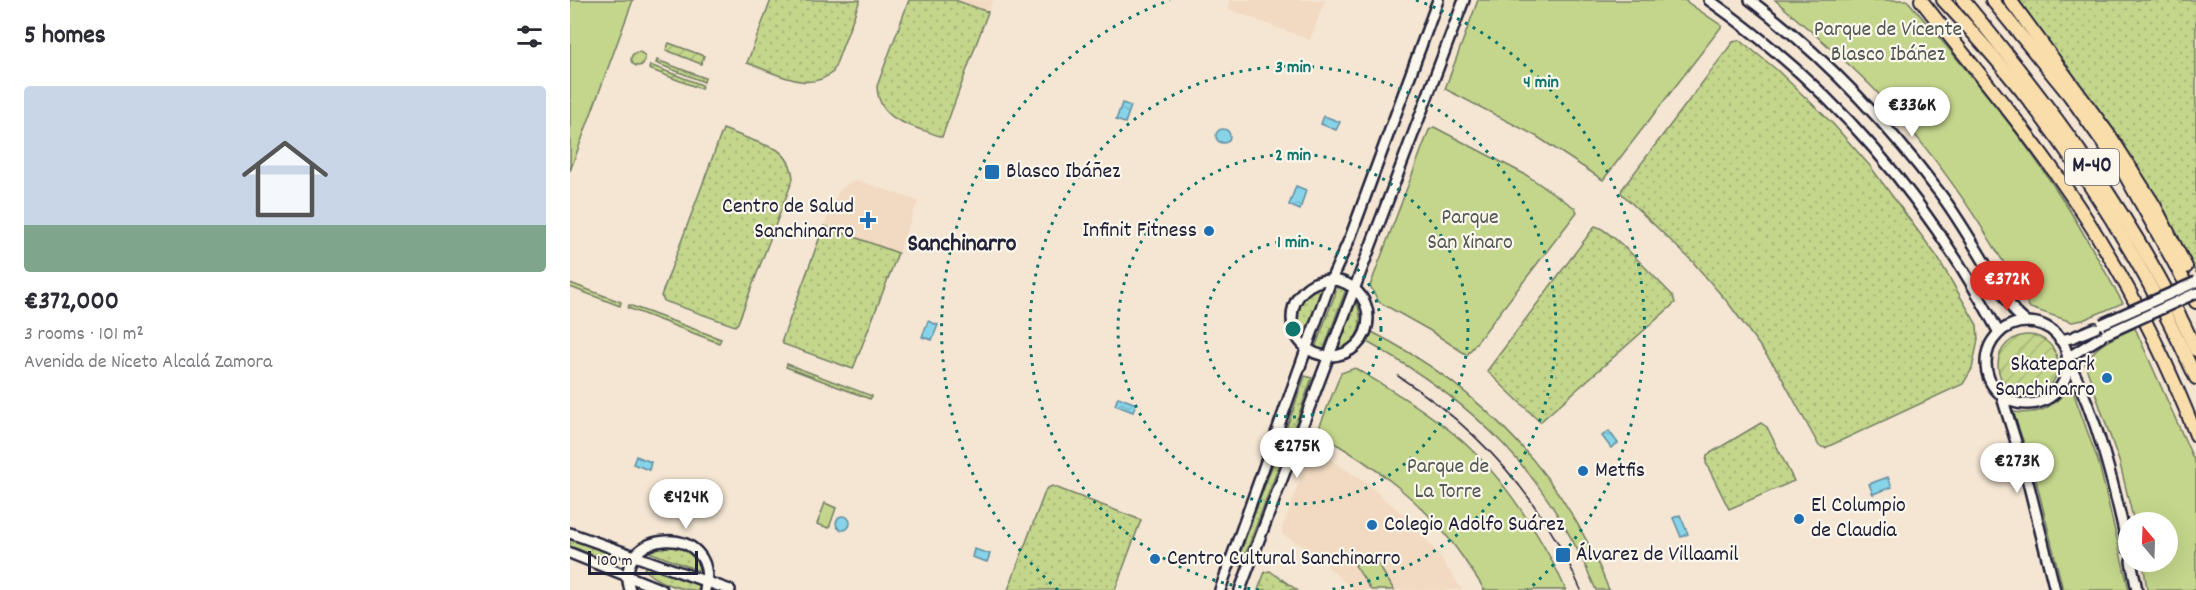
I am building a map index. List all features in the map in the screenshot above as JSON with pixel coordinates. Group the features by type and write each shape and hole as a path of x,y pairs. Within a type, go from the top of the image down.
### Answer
{"highway":[{"path":"1919,0 2016,120 2085,216 2142,313 2196,435"},
{"path":"1943,0 2010,76 2072,159 2143,273 2170,321 2196,378"},
{"name":"M-40","path":"1963,0 2046,104 2095,171 2156,272 2196,350"},
{"name":"M-40","path":"1992,0 2070,96 2122,169 2196,302"},
{"path":"2010,0 2117,147 2154,205 2196,287"}],"street":[{"path":"1220,590 1331,280 1350,238 1438,0"},
{"path":"1240,590 1329,358 1353,287 1464,0"},
{"path":"1709,0 1779,52 1862,132 1920,206 1976,291 1999,333"},
{"path":"1750,0 1818,58 1880,120 1940,194 2015,312 2026,322"},
{"path":"1331,280 1353,287 1363,297 1368,310 1366,333 1355,348 1329,358 1314,353 1297,338 1293,329 1292,314 1296,301 1312,284 1331,280"},
{"path":"2061,340 2071,338 2196,282"},
{"path":"2067,358 2104,336 2196,293"},
{"path":"2055,590 2026,474 2001,394 1990,381 1986,369 1989,350 1999,333 2016,323 2026,322 2045,327 2061,340 2092,416 2120,512"},
{"path":"2001,394 2020,403 2041,401 2058,388 2064,379 2067,358"},
{"path":"570,533 636,555 706,586 730,590"},
{"path":"630,590 628,575 636,555 656,541 667,539 686,544 701,559 706,586"},
{"path":"570,553 662,590"},
{"path":"2133,572 2137,590"}],"shaded area":[{"path":"955,0 993,0 988,12"},
{"path":"1229,0 1325,0 1310,40 1228,9"},
{"name":"Centro de Salud Sanchinarro","path":"860,181 918,201 898,253 824,226 838,192 850,182"},
{"name":"Colegio Adolfo Suárez","path":"1318,453 1360,478 1405,516 1437,552 1462,590 1353,590 1313,553 1282,534 1309,456"}],"green space":[{"path":"570,0 633,0 570,171"},
{"path":"771,0 860,0 833,72 813,81 802,81 779,76 747,63"},
{"path":"909,0 955,0 988,12 942,137 909,125 890,115 879,98 877,86"},
{"path":"1478,0 1684,0 1722,26 1603,180 1536,136 1445,89"},
{"name":"Parque de Vicente Blasco Ibáñez","path":"1775,0 1907,0 2029,150 2073,215 2123,303 2083,320 2072,322 2030,308 1974,215 1910,129 1861,76"},
{"path":"2017,0 2196,0 2196,273 2156,202 2112,133"},
{"path":"1740,40 1777,70 1833,124 1870,166 1938,258 1977,325 1978,340 1972,369 1963,384 1825,448 1819,446 1778,371 1729,304 1692,261 1621,193 1733,42"},
{"path":"669,43 704,56 701,64 666,50"},
{"path":"635,52 641,52 645,59 641,66 635,66 631,62 631,56"},
{"path":"657,60 705,78 704,82 656,63"},
{"path":"650,65 702,85 701,89 649,69"},
{"name":"Parque San Xinaro","path":"1434,127 1526,175 1575,208 1577,212 1467,355 1429,330 1379,302 1370,286 1429,130"},
{"path":"723,129 776,149 788,161 793,179 735,326 664,301 661,296"},
{"path":"824,226 898,253 853,369 783,344 782,340"},
{"path":"1595,226 1612,236 1635,257 1673,296 1675,303 1540,422 1487,371"},
{"path":"570,283 621,302 620,306 570,287"},
{"path":"1338,286 1346,289 1323,351 1315,348"},
{"path":"1323,287 1305,338 1299,323 1300,307 1308,294"},
{"path":"1356,301 1360,316 1359,330 1351,342 1338,350"},
{"path":"629,305 721,339 719,343 628,308"},
{"path":"2135,328 2196,465 2196,590 2147,590 2145,572 2178,572 2178,512 2132,512 2120,464 2085,364 2094,351 2113,338"},
{"path":"1372,332 1411,354 1448,379 1483,408 1514,439 1543,473 1569,510 1591,549 1609,590 1596,590 1577,548 1555,511 1531,476 1504,445 1442,390 1367,342"},
{"path":"2022,335 2034,335 2050,343 2056,353 2058,365 2056,377 2050,387 2034,395 2022,395 2006,387 1998,371 1998,359 2006,343"},
{"path":"787,364 872,396 870,399 786,367"},
{"name":"Parque de La Torre","path":"1355,368 1432,417 1475,453 1526,517 1566,590 1484,590 1449,539 1416,503 1379,472 1317,433 1341,373"},
{"path":"1305,376 1312,378 1284,455 1278,452"},
{"path":"2070,383 2099,464 2118,544 2118,572 2125,572 2129,590 2063,590 2034,472 2013,412 2039,411 2053,404"},
{"path":"1761,423 1767,427 1794,481 1729,509 1706,463 1707,455"},
{"path":"1274,461 1280,463 1241,566 1236,564"},
{"path":"1052,486 1141,520 1115,590 1008,590 1046,489"},
{"path":"825,503 836,508 829,528 817,524"},
{"path":"570,538 612,554 609,561 570,546"},
{"path":"665,545 687,552 695,560 700,571 649,552"},
{"path":"1372,554 1394,590 1371,590 1355,565"},
{"path":"646,566 700,586 698,590 669,585 649,574 644,569"},
{"path":"1270,571 1297,590 1258,590 1265,572"}],"water":[{"path":"1122,103 1131,106 1125,123 1116,120"},
{"path":"1324,116 1340,122 1336,130 1321,124"},
{"path":"1223,129 1228,131 1230,136 1228,141 1223,143 1218,141 1216,136 1218,131"},
{"path":"1296,186 1306,190 1300,210 1289,205"},
{"path":"928,321 938,325 932,340 922,337"},
{"path":"1118,397 1136,404 1133,412 1115,405"},
{"path":"1609,431 1618,443 1611,448 1602,436"},
{"path":"636,456 651,462 649,470 633,464"},
{"path":"1888,477 1892,487 1873,494 1869,484"},
{"path":"1680,515 1688,534 1681,537 1673,518"},
{"path":"843,516 848,518 850,523 848,528 843,530 838,528 836,523 838,518"},
{"path":"974,549 990,554 987,562 972,557"}],"tram line":[{"path":"1398,376 1455,419 1506,469 1548,526 1581,590"}],"place":[{"name":"Blasco Ibáñez","path":"992,172"},
{"name":"Centro de Salud Sanchinarro","path":"868,220"},
{"name":"Infinit Fitness","path":"1209,231"},
{"name":"Skatepark Sanchinarro","path":"2107,378"},
{"name":"Metfis","path":"1583,471"},
{"name":"El Columpio de Claudia","path":"1799,519"},
{"name":"Colegio Adolfo Suárez","path":"1372,525"},
{"name":"Álvarez de Villaamil","path":"1563,555"},
{"name":"Centro Cultural Sanchinarro","path":"1155,559"}],"district":[{"name":"Sanchinarro","path":"962,245"}]}
